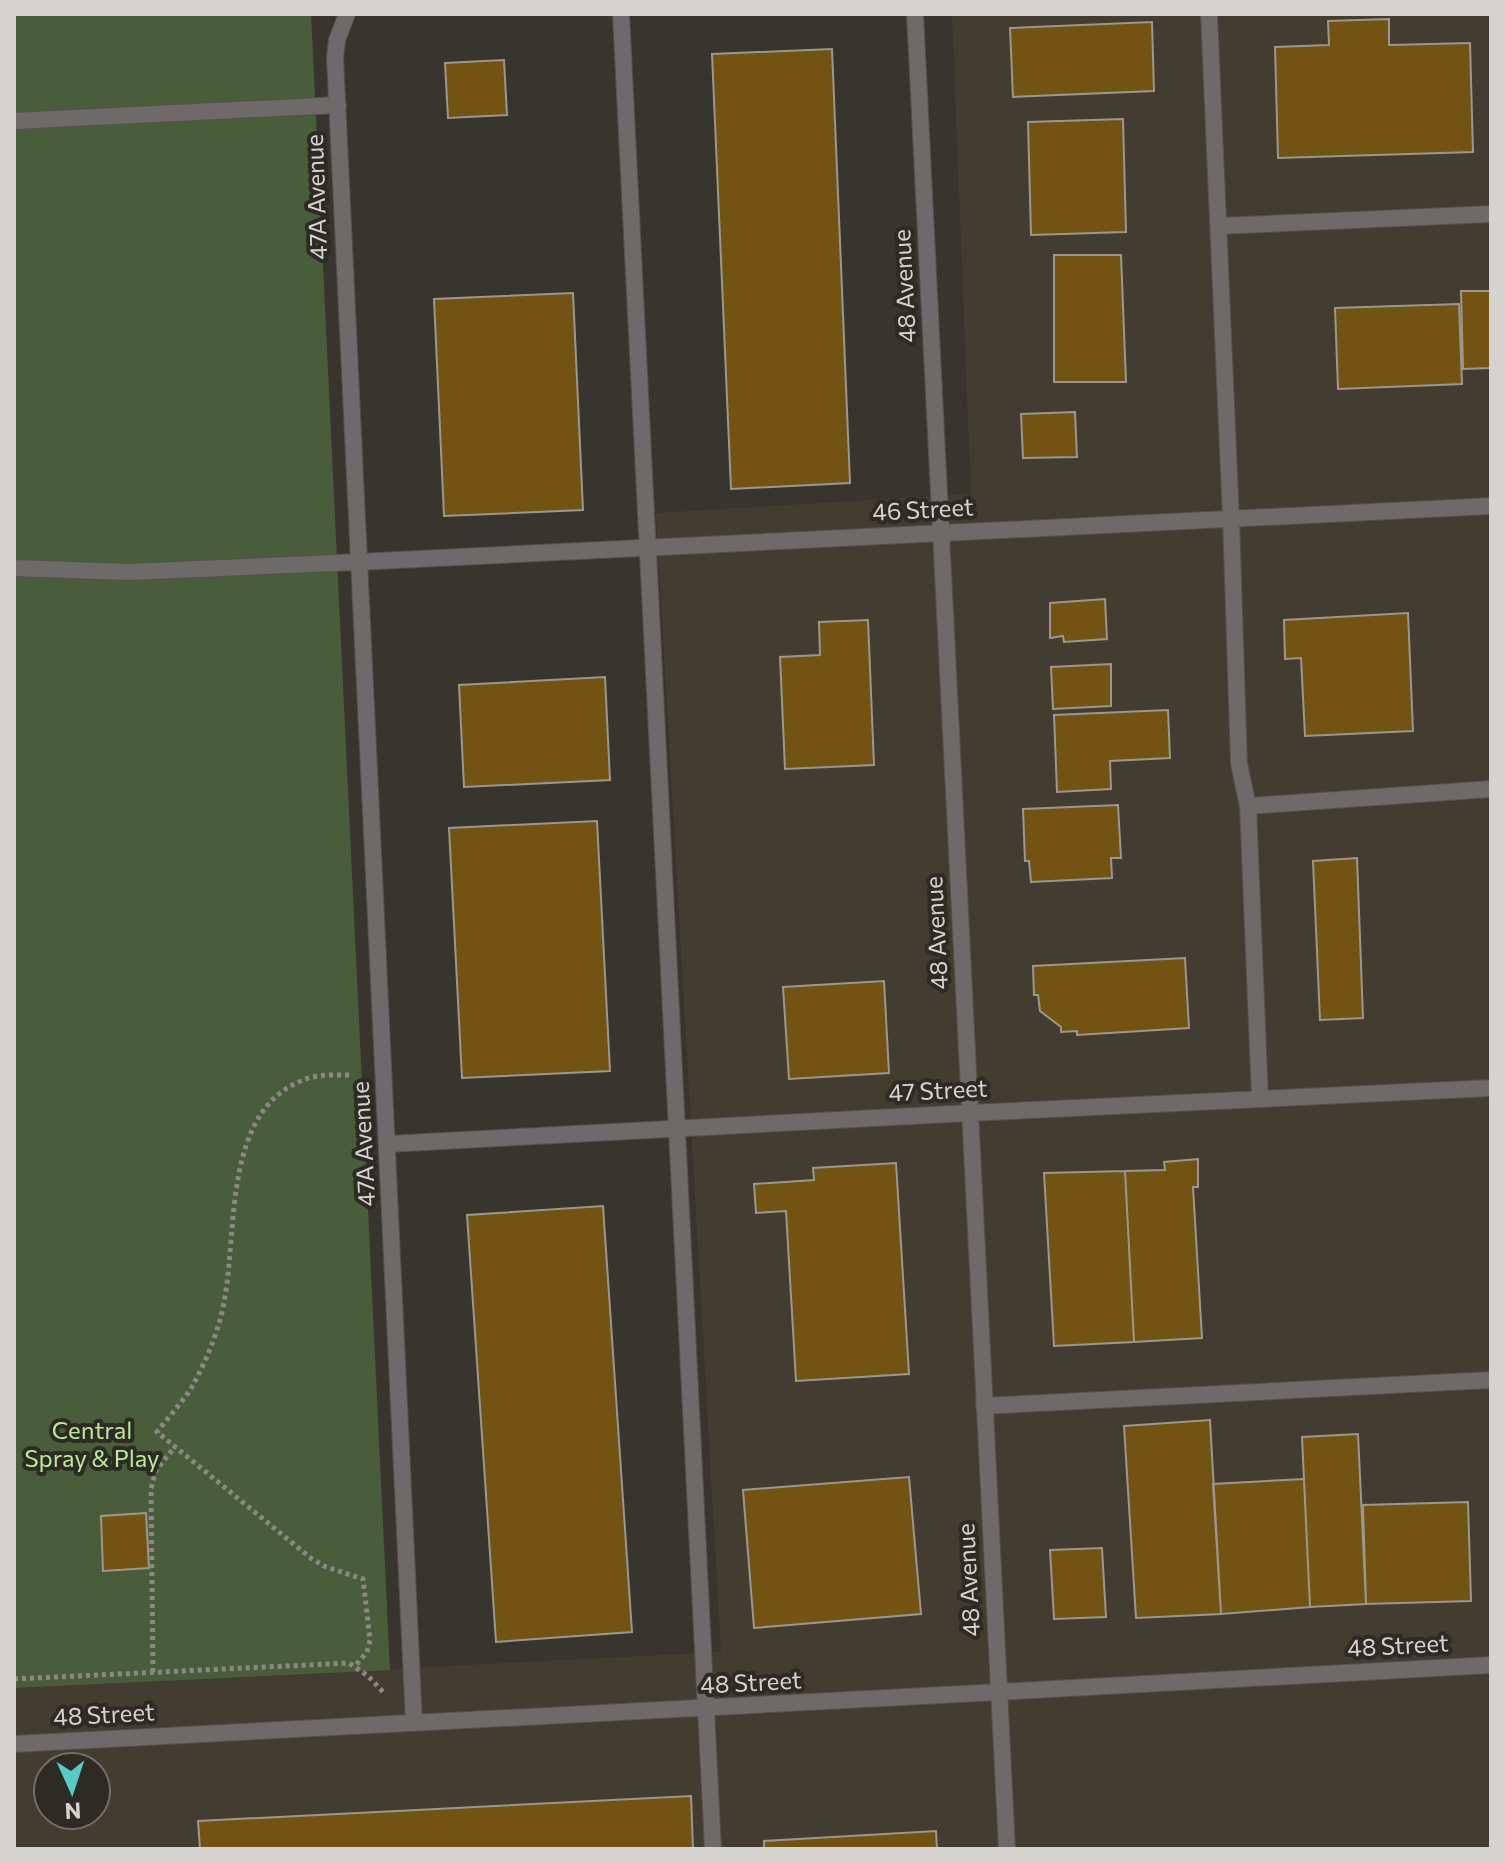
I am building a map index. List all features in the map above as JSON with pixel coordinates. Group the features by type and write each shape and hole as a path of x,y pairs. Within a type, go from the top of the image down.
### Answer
{"street":[{"path":"338,105 337,40 347,14"},
{"path":"621,14 649,547 673,1129 713,1849"},
{"name":"48 Avenue","path":"915,14 1007,1849"},
{"path":"1209,14 1239,764 1248,806 1260,1099"},
{"name":"47A Avenue","path":"14,121 338,105 357,562 388,1144 414,1723"},
{"path":"1219,226 1491,214"},
{"name":"46 Street","path":"357,562 1491,506"},
{"path":"14,568 129,572 357,562"},
{"path":"1248,806 1491,789"},
{"name":"47 Street","path":"388,1144 1491,1088"},
{"path":"984,1406 1491,1380"},
{"name":"48 Street","path":"14,1744 704,1710 1491,1665"}],"path":[{"path":"349,1075 302,1080 278,1093 258,1114 245,1150 235,1193 225,1298 213,1340 193,1385 157,1432 312,1559 363,1579 370,1640 367,1652 355,1666"},
{"path":"153,1672 151,1489 156,1470 175,1447"},
{"path":"14,1679 342,1663 355,1666 368,1676"}],"shaded area":[{"path":"952,14 1491,14 1491,1849 14,1849 14,1688 721,1652 656,513 971,494"}],"green space":[{"name":"Central Spray & Play","path":"14,14 311,14 390,1670 14,1688"}],"building":[{"path":"1389,19 1389,45 1470,43 1473,152 1278,158 1275,47 1329,45 1328,21"},
{"path":"1152,22 1154,91 1013,97 1010,28"},
{"path":"832,49 850,483 731,489 712,54"},
{"path":"504,60 507,115 448,118 445,63"},
{"path":"1123,119 1126,232 1031,235 1028,122"},
{"path":"1054,255 1121,255 1126,382 1054,382"},
{"path":"1461,291 1491,291 1491,368 1463,369"},
{"path":"573,293 583,510 444,516 434,299"},
{"path":"1459,304 1462,384 1338,389 1335,308"},
{"path":"1075,412 1077,457 1023,458 1021,414"},
{"path":"1105,599 1107,639 1064,642 1063,636 1050,638 1050,603"},
{"path":"1408,613 1413,731 1305,736 1301,658 1285,659 1284,620"},
{"path":"868,620 874,765 785,769 780,657 820,655 819,622"},
{"path":"1111,664 1111,706 1053,709 1051,667"},
{"path":"605,677 610,780 464,787 459,685"},
{"path":"1168,710 1170,758 1110,761 1111,789 1057,792 1054,715"},
{"path":"1118,805 1121,858 1111,858 1112,878 1031,882 1029,861 1025,861 1023,809"},
{"path":"597,821 610,1071 462,1078 449,828"},
{"path":"1357,858 1363,1018 1320,1020 1313,861"},
{"path":"1185,958 1189,1028 1077,1035 1077,1031 1061,1032 1061,1027 1040,1011 1038,995 1034,995 1033,966"},
{"path":"884,981 889,1073 789,1079 783,987"},
{"path":"1198,1159 1198,1187 1193,1187 1202,1338 1134,1342 1125,1171 1165,1170 1164,1162"},
{"path":"896,1163 909,1374 796,1381 786,1211 756,1213 754,1184 814,1180 813,1168"},
{"path":"1125,1171 1134,1342 1054,1346 1044,1173"},
{"path":"603,1206 632,1632 496,1642 467,1215"},
{"path":"1210,1420 1221,1614 1136,1618 1124,1426"},
{"path":"1358,1434 1366,1604 1310,1607 1302,1437"},
{"path":"909,1477 921,1614 754,1628 743,1490"},
{"path":"1304,1479 1310,1607 1221,1614 1213,1484"},
{"path":"1468,1502 1471,1601 1366,1604 1363,1505"},
{"path":"146,1513 149,1568 103,1571 101,1516"},
{"path":"1102,1548 1106,1617 1054,1619 1050,1550"},
{"path":"691,1796 693,1849 200,1849 198,1821"},
{"path":"936,1831 937,1849 764,1849 764,1841"}]}
